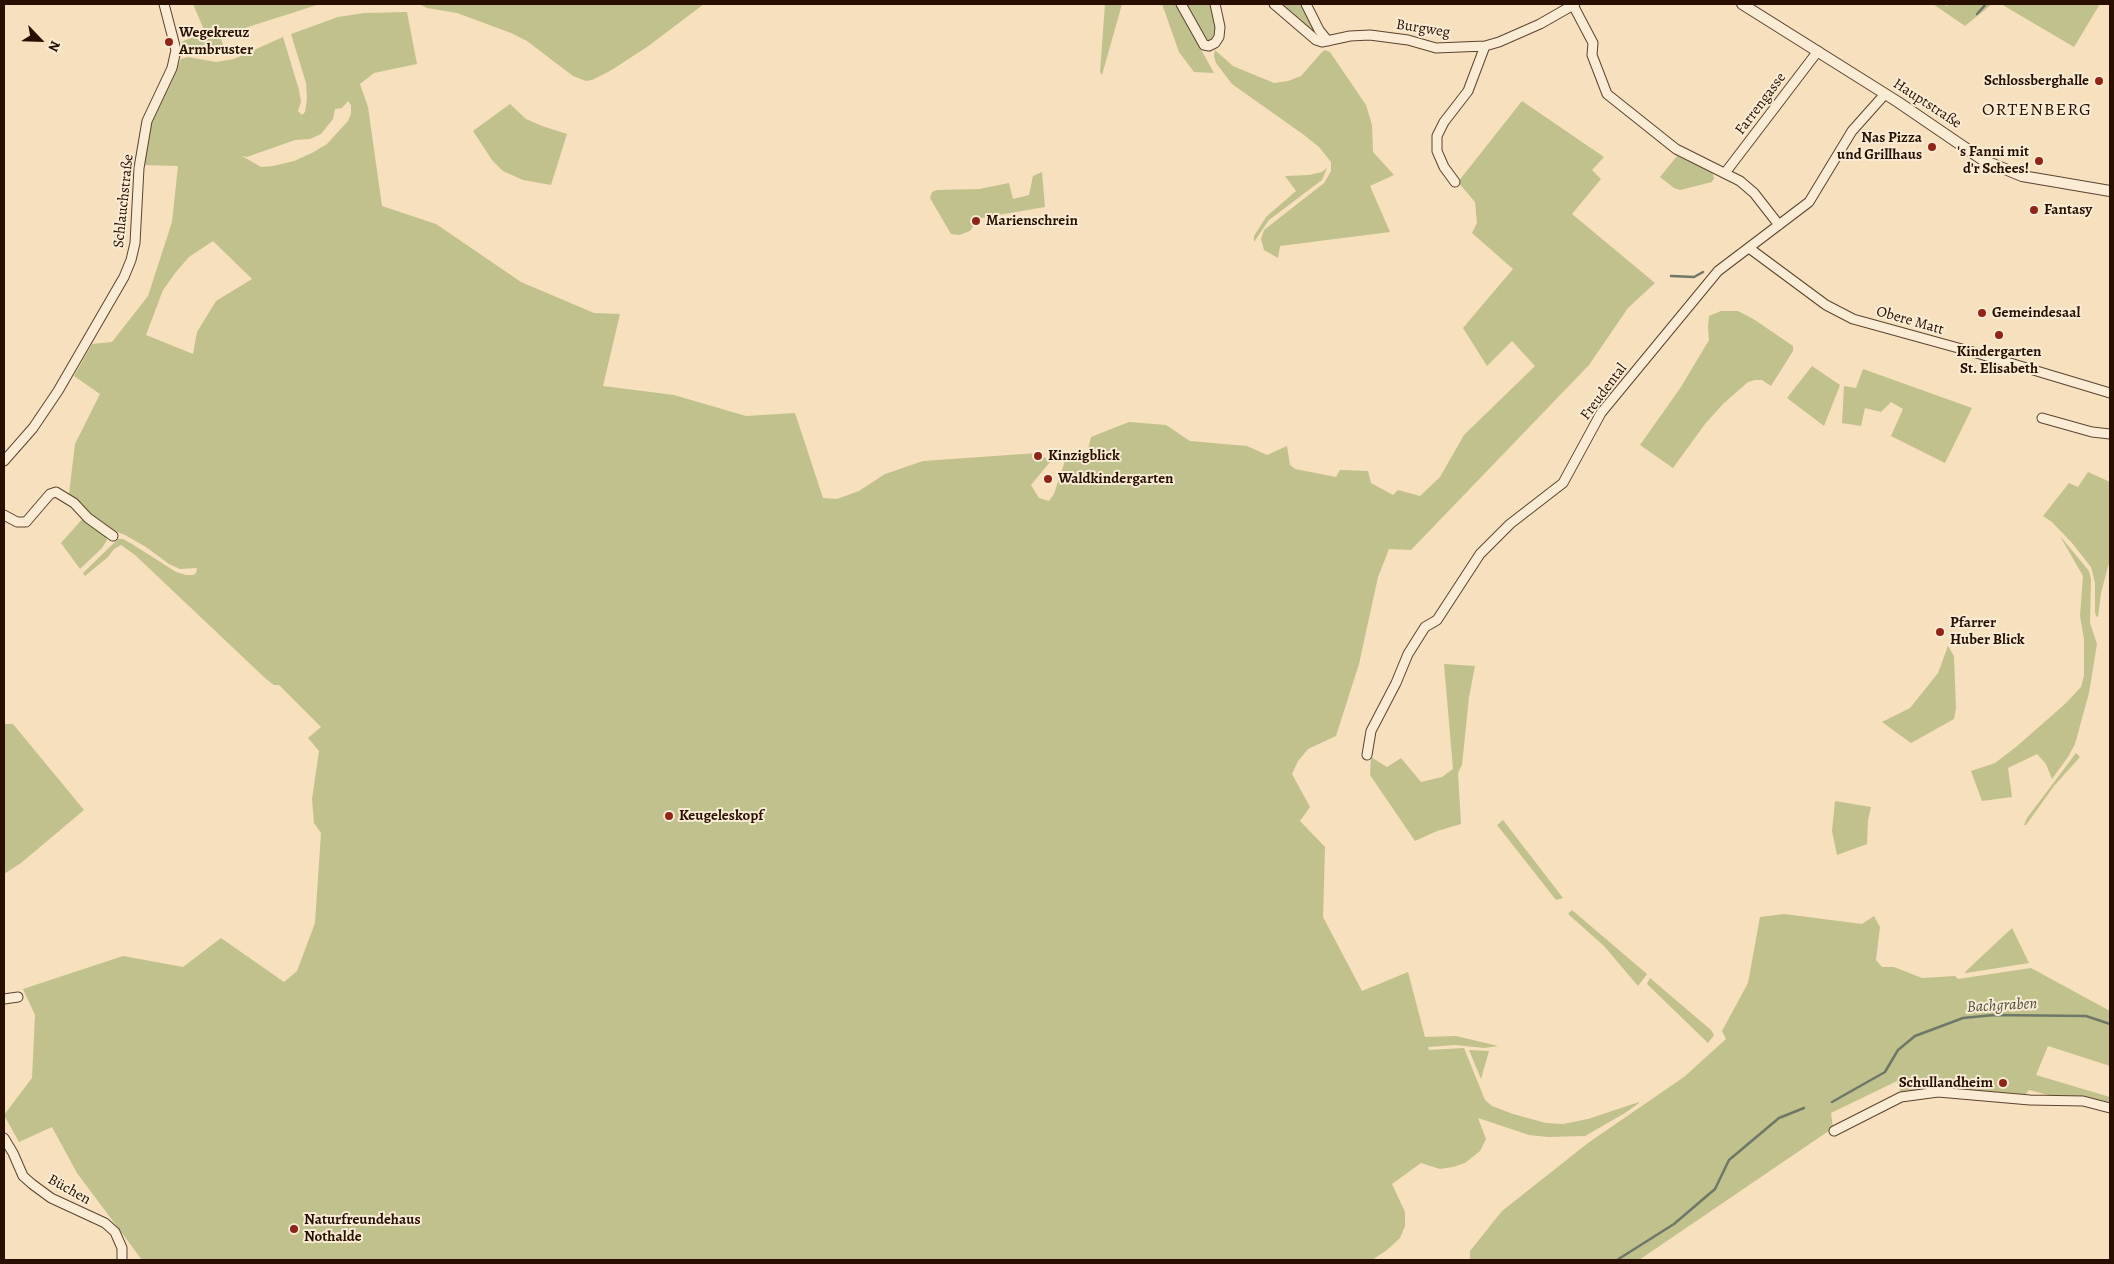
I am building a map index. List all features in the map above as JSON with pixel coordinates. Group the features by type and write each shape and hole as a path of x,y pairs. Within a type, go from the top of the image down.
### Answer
{"street":[{"name":"Schlauchstraße","path":"4,461 34,428 58,391 124,277 131,260 137,228 139,168 147,121 172,68 176,50 164,4"},
{"path":"1181,4 1204,45 1209,46 1215,43 1219,37 1220,27 1215,4"},
{"path":"1274,4 1316,40 1328,42"},
{"path":"1306,4 1319,30 1328,42"},
{"name":"Burgweg","path":"1328,42 1350,36 1370,35 1408,40 1436,48 1485,46 1540,24 1574,4 1593,43 1592,55 1607,94 1676,149 1725,173"},
{"name":"Hauptstraße","path":"1742,4 1818,51 1984,160 2022,176 2110,191"},
{"path":"1455,182 1444,167 1437,151 1436,136 1444,122 1468,91 1485,46"},
{"name":"Farrengasse","path":"1725,173 1818,51"},
{"name":"Freudental","path":"1367,755 1375,724 1396,683 1408,654 1425,627 1437,620 1486,547 1510,524 1563,483 1601,413 1718,271 1809,202 1852,131 1884,94"},
{"path":"1725,173 1740,181 1754,193 1779,225"},
{"name":"Obere Matt","path":"1750,248 1826,304 1853,319 1980,354 2110,393"},
{"path":"2042,418 2092,432 2110,434"},
{"path":"4,515 17,522 26,522 50,494 56,492 74,503 88,518 112,536"},
{"path":"4,999 18,997"},
{"path":"1834,1131 1901,1097 1938,1092 2030,1100 2083,1101 2110,1108"},
{"name":"Büchen","path":"4,1138 23,1176 32,1184 51,1198 105,1223 115,1232 122,1248 122,1260"}],"green space":[{"path":"193,4 320,4 220,36 225,50 205,53 181,42 205,32"},
{"path":"419,4 704,4 647,47 610,71 586,81 573,76 527,41 511,33 457,13 427,8"},
{"path":"1105,4 1122,4 1102,75 1100,72"},
{"path":"1162,4 1176,4 1214,73 1194,72 1179,52"},
{"path":"1186,4 1212,4 1216,31 1210,41 1206,41"},
{"path":"1280,4 1302,4 1320,37 1315,35"},
{"path":"1933,4 1944,4 1947,6 1949,4 1992,4 1965,26"},
{"path":"2001,4 2100,4 2074,47"},
{"path":"407,12 417,64 374,73 360,84 368,107 382,206 436,224 521,282 594,313 620,314 603,386 674,395 746,416 795,413 823,498 837,499 859,491 885,474 923,461 1037,453 1050,462 1031,485 1039,498 1049,501 1054,494 1065,461 1087,454 1091,437 1129,422 1166,425 1190,441 1247,446 1267,455 1287,446 1290,465 1295,469 1336,477 1340,470 1368,471 1371,483 1393,495 1398,490 1420,496 1440,477 1464,435 1535,366 1512,341 1487,366 1463,328 1513,269 1472,233 1477,223 1475,202 1458,182 1522,101 1604,157 1592,170 1601,179 1572,214 1655,283 1628,308 1589,365 1411,550 1389,549 1378,577 1359,664 1336,736 1308,749 1298,761 1292,774 1310,807 1300,821 1325,847 1323,917 1362,991 1408,972 1425,1037 1456,1036 1498,1046 1484,1048 1455,1045 1428,1047 1429,1050 1464,1048 1485,1100 1492,1106 1546,1123 1563,1124 1588,1119 1639,1103 1585,1136 1548,1137 1529,1135 1478,1118 1486,1139 1480,1151 1465,1163 1440,1169 1421,1163 1392,1184 1405,1212 1405,1226 1400,1238 1372,1260 142,1260 77,1173 52,1127 19,1142 4,1115 32,1078 35,1015 23,989 123,956 183,967 221,938 284,982 297,971 315,923 321,833 314,823 312,799 319,751 308,738 321,727 279,685 274,685 265,678 135,555 121,545 114,549 108,557 85,576 83,573 118,539 123,539 132,544 176,572 193,575 196,573 197,568 180,569 169,564 146,547 112,530 87,514 69,494 75,444 100,394 74,376 92,344 112,342 148,296 172,222 178,166 143,165 152,121 181,59 188,57 216,62 234,59 283,37 299,90 301,102 298,111 302,115 305,112 307,99 306,83 291,34 338,17 364,13","holes":["348,101 351,105 351,114 348,121 327,144 312,153 294,161 261,167 242,156 247,157 295,140 310,139 321,134 333,119 335,109 342,108","213,241 252,279 216,301 197,332 193,354 146,335 163,290 189,257"]},
{"path":"1215,50 1233,66 1274,83 1288,81 1301,76 1322,52 1325,50 1330,52 1366,105 1372,125 1373,152 1394,175 1370,186 1390,232 1280,246 1278,258 1264,250 1261,239 1264,230 1324,183 1331,171 1331,162 1319,147 1304,135 1232,84 1216,63"},
{"path":"510,104 526,119 567,134 551,185 523,180 503,171 492,160 473,131"},
{"path":"1677,156 1712,172 1714,178 1712,182 1680,190 1674,188 1660,177"},
{"path":"1327,168 1322,180 1269,220 1254,242 1254,236 1266,217 1296,191 1285,176 1309,175 1322,172"},
{"path":"1042,172 1045,207 981,218 977,220 970,231 959,235 951,234 930,198 932,192 937,190 979,189 1009,183 1013,199 1029,195 1033,176"},
{"path":"1721,311 1738,311 1755,320 1793,346 1793,351 1771,386 1762,380 1748,382 1723,404 1705,424 1673,468 1640,445 1681,387 1709,340 1709,316"},
{"path":"1812,366 1840,385 1824,426 1787,398"},
{"path":"1863,369 1972,408 1945,463 1891,436 1903,409 1891,402 1881,412 1865,408 1861,426 1842,423 1844,386 1856,388"},
{"path":"2088,472 2110,482 2110,559 2101,593 2098,617 2095,612 2095,583 2091,567 2072,543 2052,522 2043,516 2069,483 2078,487"},
{"path":"84,517 107,540 102,548 80,569 61,543"},
{"path":"2060,536 2089,571 2091,579 2090,623 2097,644 2089,693 2075,744 2052,779 2046,764 2037,754 2008,768 2012,797 1982,801 1971,771 1995,763 2016,747 2065,704 2081,687 2084,676 2084,639 2080,616 2083,576"},
{"path":"1948,646 1954,656 1956,708 1954,719 1911,743 1882,722 1910,708 1938,673"},
{"path":"1444,664 1475,666 1469,697 1462,765 1458,773 1461,824 1437,831 1415,841 1370,775 1371,757 1387,767 1401,758 1421,782 1442,777 1453,769"},
{"path":"4,724 13,724 84,810 21,863 4,874"},
{"path":"2076,753 2080,757 2054,786 2026,825 2024,825 2027,818"},
{"path":"1835,801 1871,807 1868,820 1867,844 1837,855 1832,831"},
{"path":"1503,820 1563,898 1556,900 1497,825"},
{"path":"1572,910 1647,974 1638,986 1604,946 1568,914"},
{"path":"1784,914 1862,924 1874,916 1880,927 1876,960 1882,967 1894,967 1922,978 1955,976 1958,979 2031,968 2110,1011 2110,1066 2048,1046 2036,1075 2110,1097 2110,1103 2091,1098 2049,1095 2029,1090 2023,1097 1901,1094 1897,1081 1831,1113 1833,1128 1639,1260 1470,1260 1470,1251 1502,1211 1588,1143 1684,1077 1726,1039 1722,1031 1748,983 1760,917"},
{"path":"2012,928 2029,963 1965,972"},
{"path":"1650,978 1711,1030 1714,1035 1708,1043 1647,984"},
{"path":"1469,1050 1489,1051 1481,1079"}],"waterway":[{"path":"1977,14 1986,4"},
{"path":"1671,276 1694,277 1703,272"},
{"name":"Bachgraben","path":"1832,1102 1885,1072 1898,1050 1915,1036 1963,1018 1994,1015 2086,1016 2110,1024"},
{"name":"Bachgraben","path":"1617,1260 1674,1224 1715,1189 1729,1160 1779,1118 1804,1108"}],"place":[{"name":"Wegekreuz Armbruster","path":"169,42"},
{"name":"Schlossberghalle","path":"2099,81"},
{"name":"Nas Pizza und Grillhaus","path":"1932,147"},
{"name":"'s Fanni mit d'r Schees!","path":"2039,161"},
{"name":"Fantasy","path":"2034,210"},
{"name":"Marienschrein","path":"976,221"},
{"name":"Gemeindesaal","path":"1982,313"},
{"name":"Kindergarten St. Elisabeth","path":"1999,335"},
{"name":"Kinzigblick","path":"1038,456"},
{"name":"Waldkindergarten","path":"1048,479"},
{"name":"Pfarrer Huber Blick","path":"1940,632"},
{"name":"Keugeleskopf","path":"669,816"},
{"name":"Schullandheim","path":"2003,1083"},
{"name":"Naturfreundehaus Nothalde","path":"294,1229"}],"district":[{"name":"ORTENBERG","path":"2037,111"}]}
